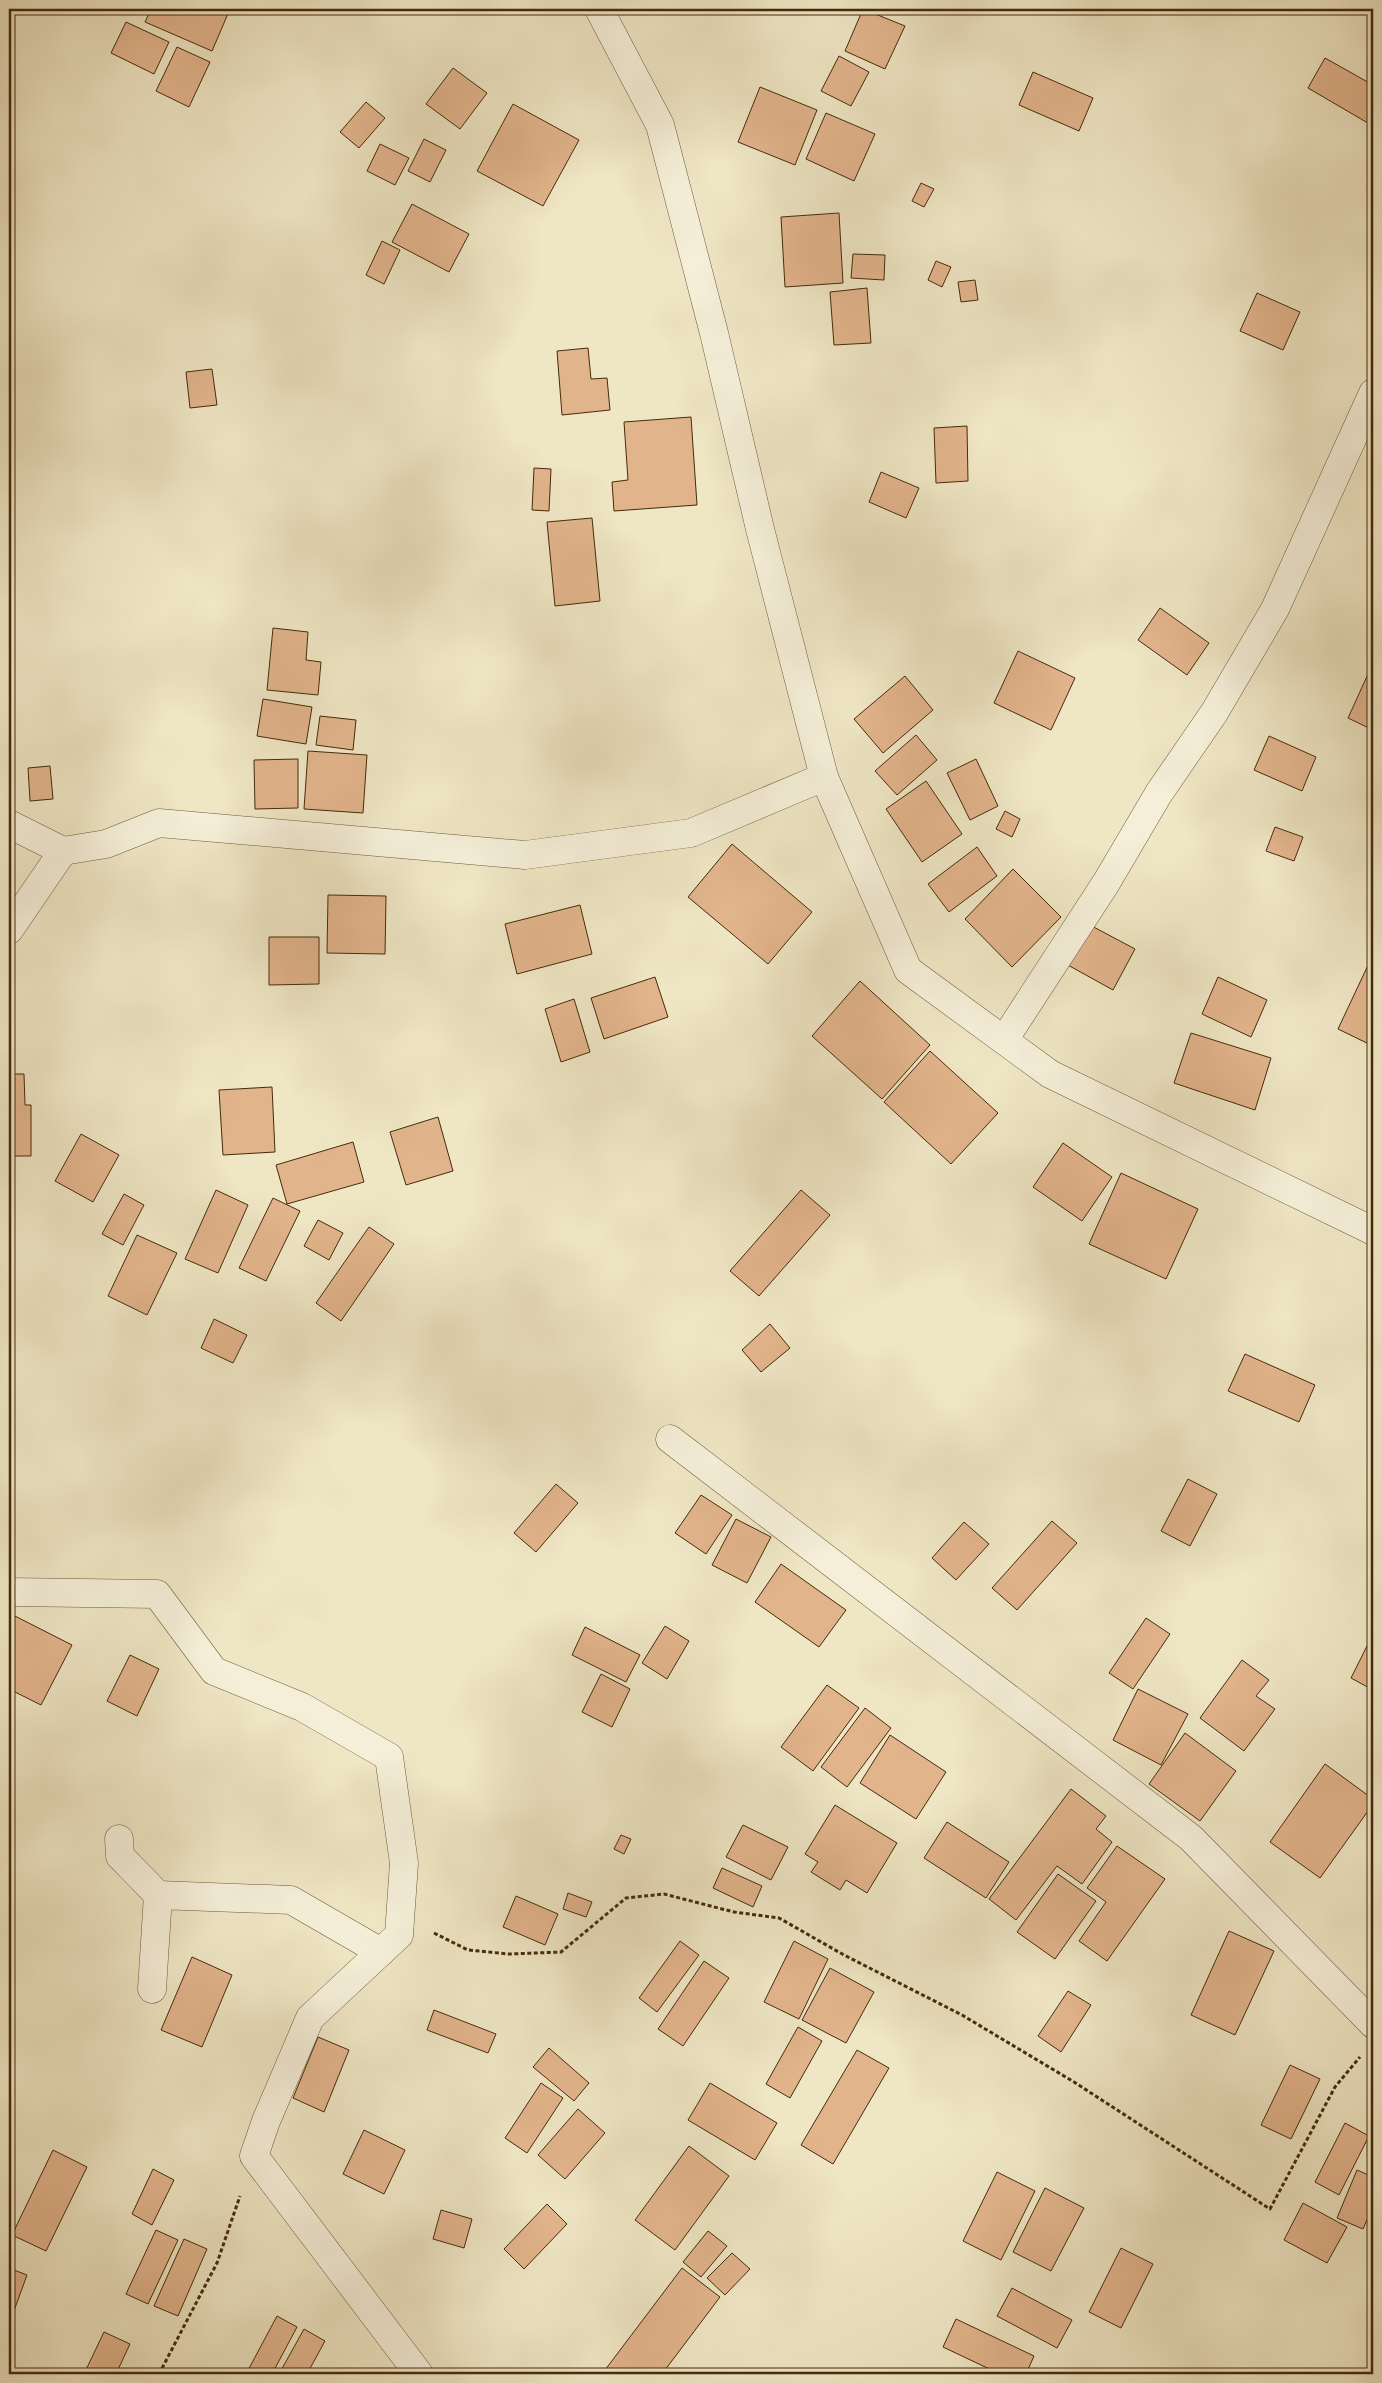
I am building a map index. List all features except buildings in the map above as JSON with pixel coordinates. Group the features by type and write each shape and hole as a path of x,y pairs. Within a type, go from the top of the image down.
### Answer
{"street":[{"path":"599,9 660,125 714,333 760,529 824,777 908,970 1050,1074 1373,1232"},
{"path":"1004,1040 1106,883 1159,793 1214,713 1275,609 1373,393"},
{"path":"9,824 63,852 106,844 159,823 525,855 691,833 824,777"},
{"path":"9,930 63,852"},
{"path":"670,1439 1191,1838 1373,2024"},
{"path":"9,1592 157,1594 214,1671 302,1707 388,1758 404,1863 399,1935 310,2018 266,2122 254,2156 419,2374"},
{"path":"119,1839 120,1856 158,1894 291,1900 381,1952"},
{"path":"152,1989 158,1894"}],"path":[{"path":"400,1916 468,1950 509,1954 561,1952 626,1898 664,1894 734,1912 779,1918 844,1955 962,2015 1074,2082 1270,2209 1335,2087 1362,2054"},
{"path":"159,2374 217,2263 254,2156"}]}
